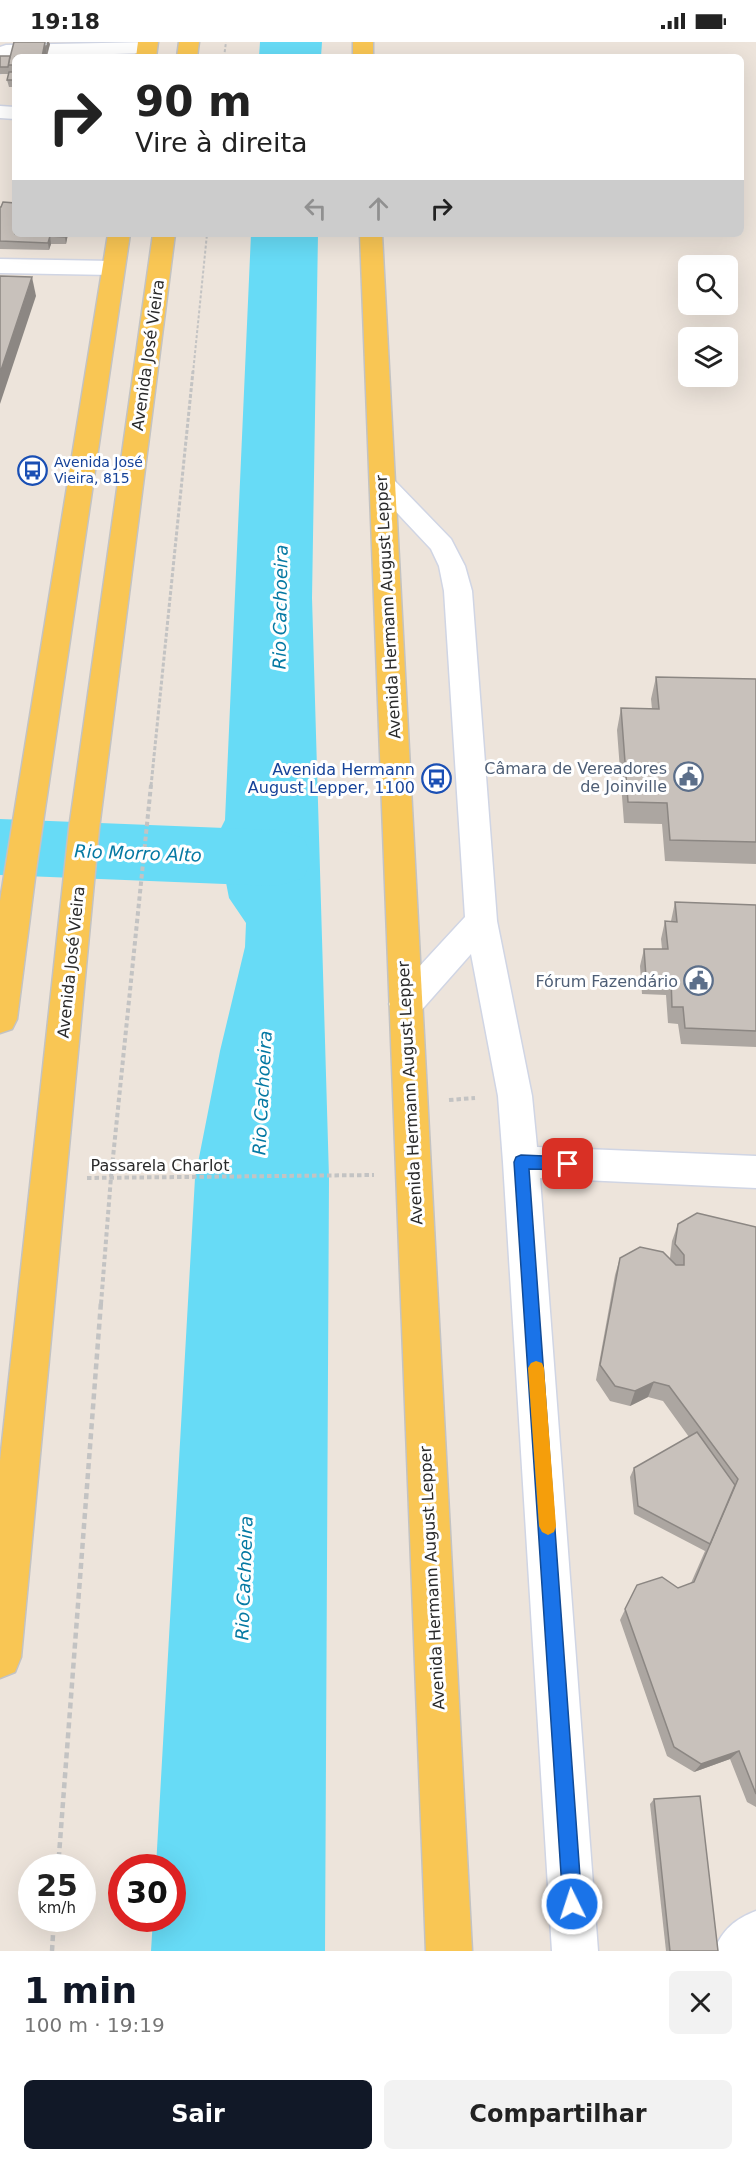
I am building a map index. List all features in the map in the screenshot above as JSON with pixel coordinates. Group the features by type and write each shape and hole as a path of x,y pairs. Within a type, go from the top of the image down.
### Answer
{"main road":[{"path":"0,1018 20,870 118,237"},
{"name":"Avenida José Vieira","path":"0,1657 84,829 164,237"},
{"name":"Avenida Hermann August Lepper","path":"371,237 449,1951"}],"street":[{"path":"0,67 2,55 6,51 147,49"},
{"path":"0,266 113,268"},
{"path":"383,484 442,545 452,566 459,591 481,921 515,1096 521,1162 575,1951"},
{"path":"406,1004 481,921"},
{"path":"521,1162 756,1172"},
{"path":"736,1951 756,1934"}],"path":[{"path":"59,1854 111,1177 207,237"},
{"path":"411,1102 515,1096"},
{"name":"Passarela Charlot","path":"49,1178 343,1175"},
{"path":"52,1951 53,1932"}],"water":[{"path":"260,42 322,42 321,54 259,54"},
{"name":"Rio Cachoeira","path":"251,237 318,237 312,598 329,1177 325,1951 151,1951 152,1932 186,1932 186,1854 157,1854 195,1178 220,1051 245,947 246,923 229,898 217,836 225,820"}],"building":[{"path":"14,42 45,42 43,54 12,54 12,65 8,65"},
{"path":"0,56 10,56 8,67 0,67"},
{"path":"9,72 12,72 12,80 7,80"},
{"path":"3,202 12,203 12,237 50,237 48,243 0,241"},
{"path":"0,276 32,277 0,373"},
{"name":"Câmara de Vereadores de Joinville","path":"656,677 756,679 756,842 670,840 667,803 628,802 621,708 659,709"},
{"name":"Fórum Fazendário","path":"675,902 756,905 756,1031 685,1028 683,1007 672,1007 671,978 646,977 644,949 668,949 665,921 677,922"},
{"path":"697,1213 756,1227 756,1794 739,1751 701,1764 674,1747 625,1609 637,1585 662,1577 678,1588 694,1582 738,1479 669,1386 654,1382 635,1391 615,1386 600,1365 620,1258 640,1247 663,1252 676,1265 684,1265 684,1255 675,1244 678,1224"},
{"path":"697,1432 735,1485 710,1544 638,1506 634,1468"},
{"path":"700,1796 718,1951 670,1951 654,1799"}],"waterway":[{"name":"Rio Morro Alto","path":"0,847 277,858"}],"slow traffic":[{"path":"536,1368 548,1526"}],"place":[{"name":"Avenida José Vieira, 815","path":"33,470"},
{"name":"Câmara de Vereadores de Joinville","path":"688,777"},
{"name":"Avenida Hermann August Lepper, 1100","path":"436,778"},
{"name":"Fórum Fazendário","path":"699,981"}],"route":[{"path":"568,1164 521,1162 545,1484 572,1904"}]}
